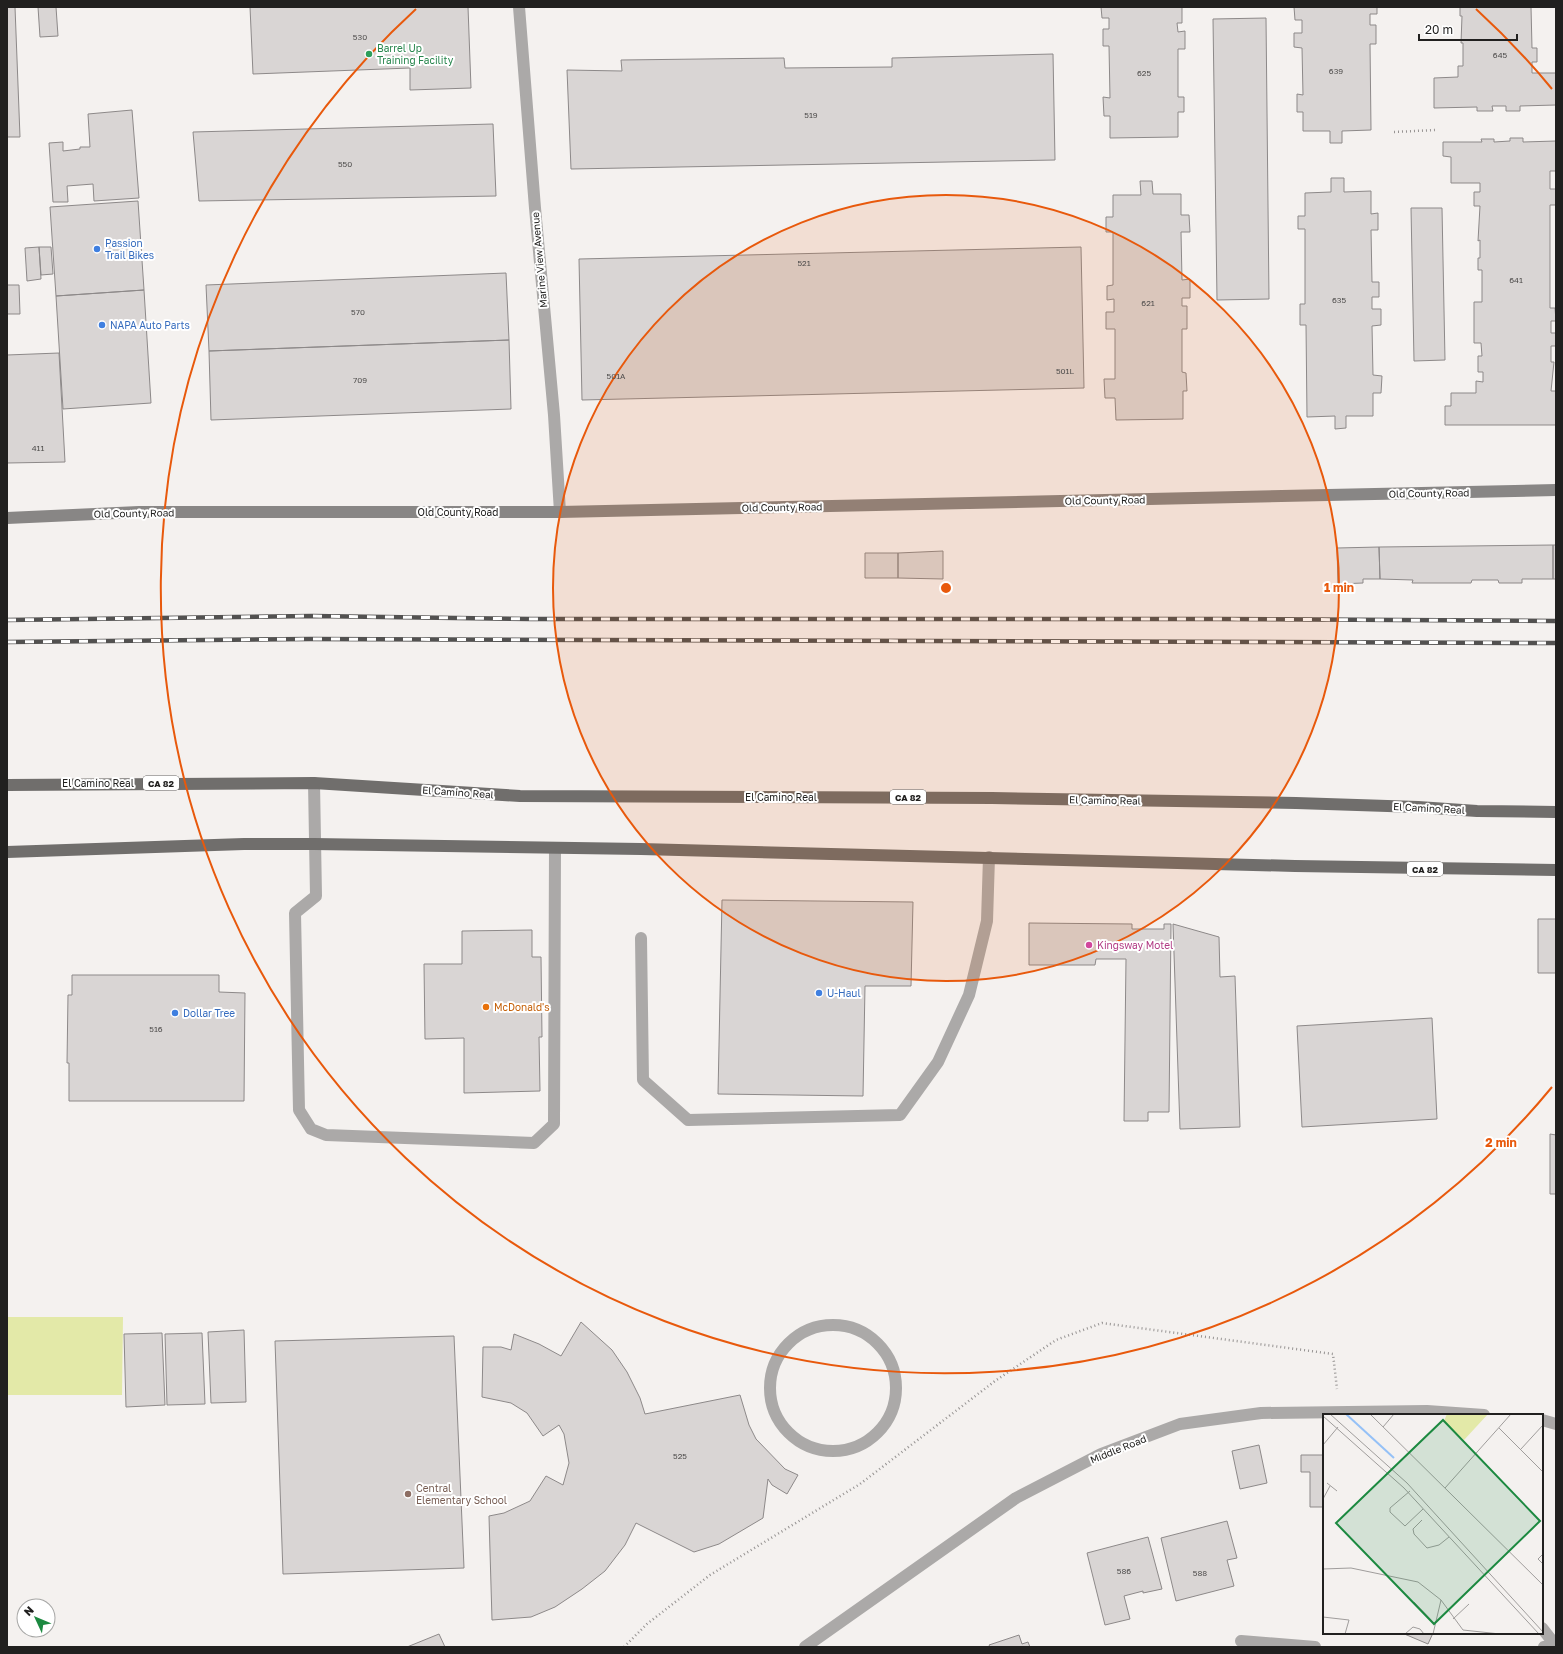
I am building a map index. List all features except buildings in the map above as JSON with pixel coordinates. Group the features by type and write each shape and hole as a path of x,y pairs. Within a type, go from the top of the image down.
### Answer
{"main road":[{"name":"El Camino Real","path":"7,785 211,782 314,783 520,796 992,798 1296,803 1418,807 1477,811 1556,812"},
{"name":"CA 82","path":"7,852 244,844 314,844 989,857 1310,867 1556,870"}],"street":[{"name":"Marine View Avenue","path":"519,7 534,208 554,415 560,512"},
{"name":"Old County Road","path":"7,518 139,512 560,512 1556,490"},
{"path":"314,783 316,896 295,913 299,1110 311,1129 326,1135 534,1143 554,1124 555,848"},
{"path":"641,938 643,1080 688,1120 900,1116 938,1062 969,995 987,921 989,857"},
{"path":"829,1325 843,1326 850,1327 868,1335 882,1349 893,1368 896,1390 892,1411 881,1429 865,1443 845,1450 823,1451 803,1445 786,1432 775,1415 769,1395 771,1375 778,1356 791,1340 809,1330 829,1325"},
{"name":"Middle Road","path":"805,1647 1016,1498 1101,1454 1180,1424 1261,1413 1339,1411 1456,1414"},
{"path":"1543,1420 1556,1424"},
{"path":"1543,1630 1552,1646"},
{"path":"1241,1641 1315,1647"}],"path":[{"path":"1394,132 1436,130"},
{"path":"624,1647 647,1624 710,1576 860,1484 995,1381 1056,1340 1102,1323 1333,1354 1339,1411"}],"green space":[{"path":"7,1317 123,1317 122,1395 7,1395"}],"railway":[{"path":"7,620 312,616 531,619 1218,619 1556,621"},
{"path":"7,642 310,639 1556,643"}],"place":[{"name":"Barrel Up Training Facility","path":"369,54"},
{"name":"Passion Trail Bikes","path":"97,249"},
{"name":"NAPA Auto Parts","path":"102,325"},
{"name":"Kingsway Motel","path":"1089,945"},
{"name":"U-Haul","path":"819,993"},
{"name":"McDonald's","path":"486,1007"},
{"name":"Dollar Tree","path":"175,1013"},
{"name":"Central Elementary School","path":"408,1494"}]}
